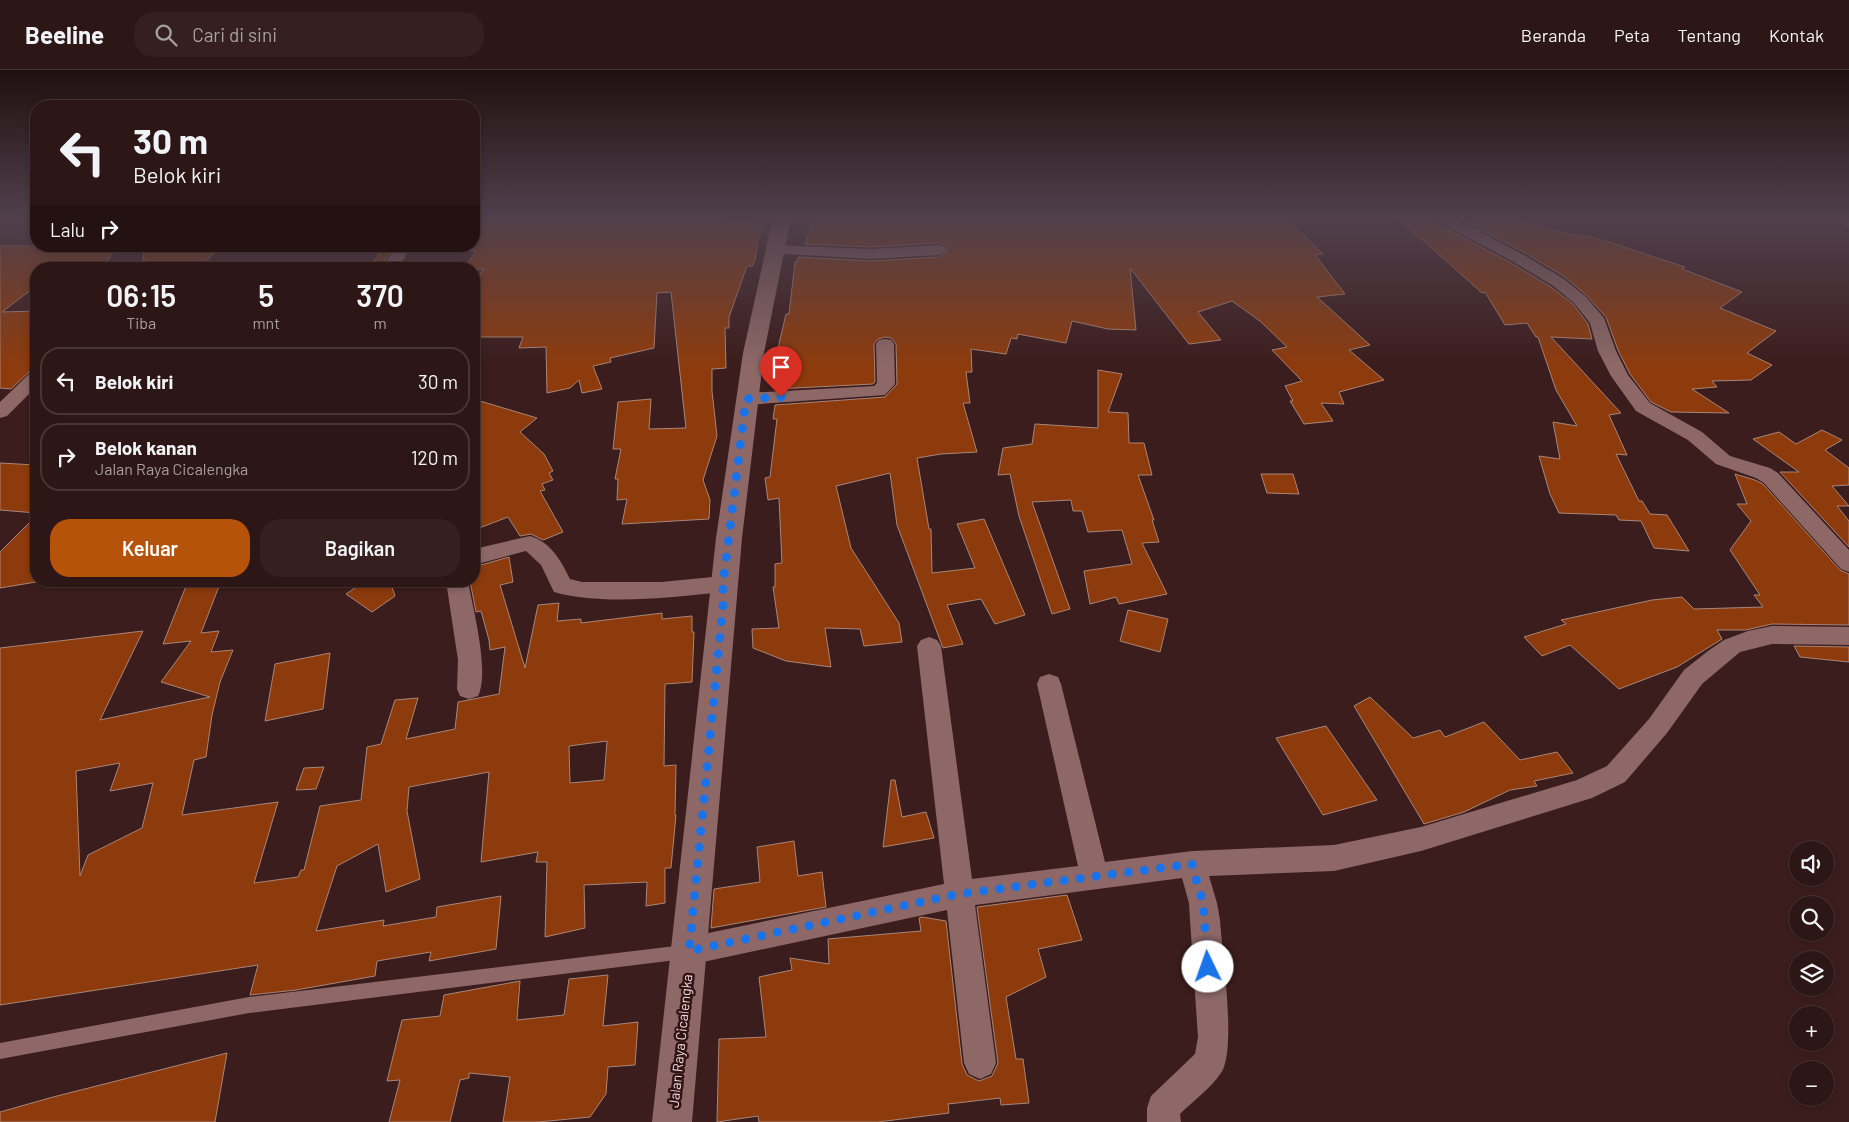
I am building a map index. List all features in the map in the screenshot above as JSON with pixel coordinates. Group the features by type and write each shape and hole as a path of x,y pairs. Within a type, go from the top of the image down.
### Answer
{"main road":[{"name":"Jalan Raya Cicalengka","path":"672,1122 723,605 723,584 746,399 771,266"}],"street":[{"path":"1531,266 1572,292 1598,322 1612,360 1632,394 1643,407 1695,436 1723,460 1764,473 1771,478 1849,564"},
{"path":"746,399 870,393 878,391 886,384 885,344"},
{"path":"0,412 30,383"},
{"path":"480,556 530,543 550,561 562,586 582,590 661,590 723,584"},
{"path":"458,587 470,660 469,689"},
{"path":"689,951 959,894 1192,864 1334,858 1421,839 1583,790 1616,774 1658,726 1692,677 1732,646 1748,640 1772,636 1849,636"},
{"path":"929,646 980,1063"},
{"path":"1049,684 1095,877"},
{"path":"1164,1122 1163,1108 1210,1062 1214,1037 1203,903 1192,864"}],"lane":[{"path":"0,1051 249,1005 689,951"}],"building":[{"path":"0,266 30,266 30,291 2,312 30,311 30,372 11,389 0,388"},
{"path":"480,266 747,266 729,317 729,328 725,328 726,368 712,369 712,391 717,436 703,480 710,500 709,519 622,524 627,499 617,500 618,479 615,479 621,449 613,449 618,402 651,399 649,429 686,428 671,292 657,293 654,348 610,358 611,362 593,366 602,389 582,393 579,380 570,388 547,393 546,347 519,348 523,337 480,337 480,275 483,269 480,269"},
{"path":"795,266 1324,266 1345,294 1317,297 1370,345 1349,350 1384,380 1339,392 1344,404 1321,403 1333,421 1304,424 1290,401 1293,401 1285,386 1302,381 1272,350 1287,347 1260,321 1232,301 1198,312 1221,340 1189,344 1130,268 1136,330 1108,329 1072,321 1066,343 1018,334 1017,339 1011,338 1006,354 971,349 972,372 966,372 970,403 963,403 977,452 941,454 917,458 929,529 931,529 932,573 975,568 957,524 984,519 1025,615 995,624 981,599 947,605 963,644 943,648 897,525 890,473 836,486 851,548 899,623 902,642 864,646 860,629 825,628 831,667 786,661 753,648 752,629 779,628 773,587 775,587 775,564 782,563 779,498 768,500 765,478 770,477 777,419 773,419 775,405 885,397 897,384 896,344 891,338 885,337 878,339 874,344 875,382 873,384 776,389 780,358 777,358 778,348 786,314 789,314"},
{"path":"1452,266 1516,266 1551,287 1573,304 1588,324 1592,339 1551,337 1621,413 1609,415 1627,455 1616,454 1639,501 1642,501 1650,514 1667,515 1689,551 1654,548 1641,521 1619,520 1616,515 1559,513 1550,494 1539,456 1560,459 1553,422 1577,426 1556,390 1538,337 1536,337 1527,323 1505,325 1485,292 1482,293"},
{"path":"1547,266 1685,267 1682,269 1742,292 1720,308 1776,331 1747,353 1772,365 1751,380 1712,381 1717,387 1692,389 1729,413 1671,412 1651,402 1630,374 1618,350 1606,317 1587,296 1565,277"},
{"path":"1098,370 1122,374 1108,412 1128,413 1129,443 1144,443 1152,475 1138,475 1154,520 1152,520 1159,542 1142,543 1167,594 1119,604 1116,597 1090,604 1084,571 1132,564 1122,530 1088,532 1082,511 1073,511 1071,500 1032,502 1070,609 1052,614 1019,516 1010,474 998,475 1003,448 1032,444 1035,424 1098,428"},
{"path":"480,401 537,418 520,432 544,454 553,471 549,473 553,480 542,484 545,490 540,491 563,532 543,540 531,534 520,536 508,517 480,528"},
{"path":"1822,430 1842,440 1825,450 1849,468 1849,485 1832,486 1849,506 1837,506 1849,521 1849,547 1780,472 1799,472 1753,439 1779,432 1796,444"},
{"path":"0,463 30,465 30,512 0,510"},
{"path":"1261,474 1293,474 1299,494 1267,493"},
{"path":"1735,474 1763,484 1840,570 1849,574 1849,625 1772,624 1746,630 1717,630 1722,639 1677,667 1619,689 1570,645 1542,656 1524,637 1566,624 1561,620 1652,600 1682,597 1694,609 1763,607 1754,595 1760,595 1730,550 1751,521 1737,504 1747,504"},
{"path":"30,522 30,583 0,588 0,552"},
{"path":"509,557 513,582 500,585 525,668 538,605 559,603 557,621 581,619 581,623 662,613 662,619 692,616 692,632 694,632 692,682 665,684 664,766 676,765 676,815 671,868 665,868 665,903 646,906 647,882 584,885 585,928 545,937 547,862 536,862 538,852 481,862 489,772 409,787 407,811 420,879 386,892 378,844 337,866 316,931 384,920 383,926 436,917 437,907 501,896 496,949 429,961 431,952 377,961 375,976 296,990 250,995 258,965 0,1005 0,648 143,631 100,720 210,697 161,682 191,641 163,644 186,587 219,587 201,633 219,631 211,652 233,650 220,682 212,715 206,757 194,760 182,815 278,802 254,883 298,877 301,870 304,870 320,806 361,800 367,747 381,744 395,700 418,698 406,739 455,729 458,702 499,694 505,647 490,650 481,611 476,612 471,587 480,587 480,565","holes":["607,741 604,780 570,783 569,746","120,763 110,791 153,783 142,828 88,855 80,876 76,771"]},
{"path":"356,587 392,587 395,596 372,612 346,594"},
{"path":"1128,610 1168,619 1160,652 1120,641"},
{"path":"1794,646 1849,647 1849,662 1800,657"},
{"path":"330,653 323,709 265,721 275,664"},
{"path":"1370,697 1413,738 1440,730 1445,737 1484,722 1520,760 1557,752 1573,773 1534,781 1537,786 1510,790 1464,812 1424,824 1354,706"},
{"path":"1326,726 1377,800 1323,815 1276,738"},
{"path":"324,767 316,789 296,790 304,768"},
{"path":"891,780 895,780 902,817 926,812 934,838 883,847"},
{"path":"794,841 798,876 822,872 826,907 711,928 714,889 760,882 757,847"},
{"path":"1067,895 1082,940 1038,949 1046,977 1006,997 1016,1059 1023,1059 1029,1103 1001,1105 1000,1098 948,1104 949,1113 878,1122 759,1122 758,1116 717,1122 719,1039 766,1037 759,977 792,970 790,958 829,964 828,939 921,931 919,918 922,917 946,921 962,1064 967,1075 979,1081 992,1076 998,1063 977,907"},
{"path":"608,975 603,1026 638,1022 635,1065 608,1067 606,1094 590,1117 538,1122 503,1122 510,1077 469,1073 469,1078 460,1080 450,1122 389,1122 400,1080 387,1081 402,1020 440,1016 444,995 520,981 517,1020 564,1015 569,979"},
{"path":"227,1053 215,1122 0,1122 0,1112"}],"route":[{"path":"781,397 746,399 723,584 723,605 689,951 959,894 1192,864 1203,903 1208,967"}]}
